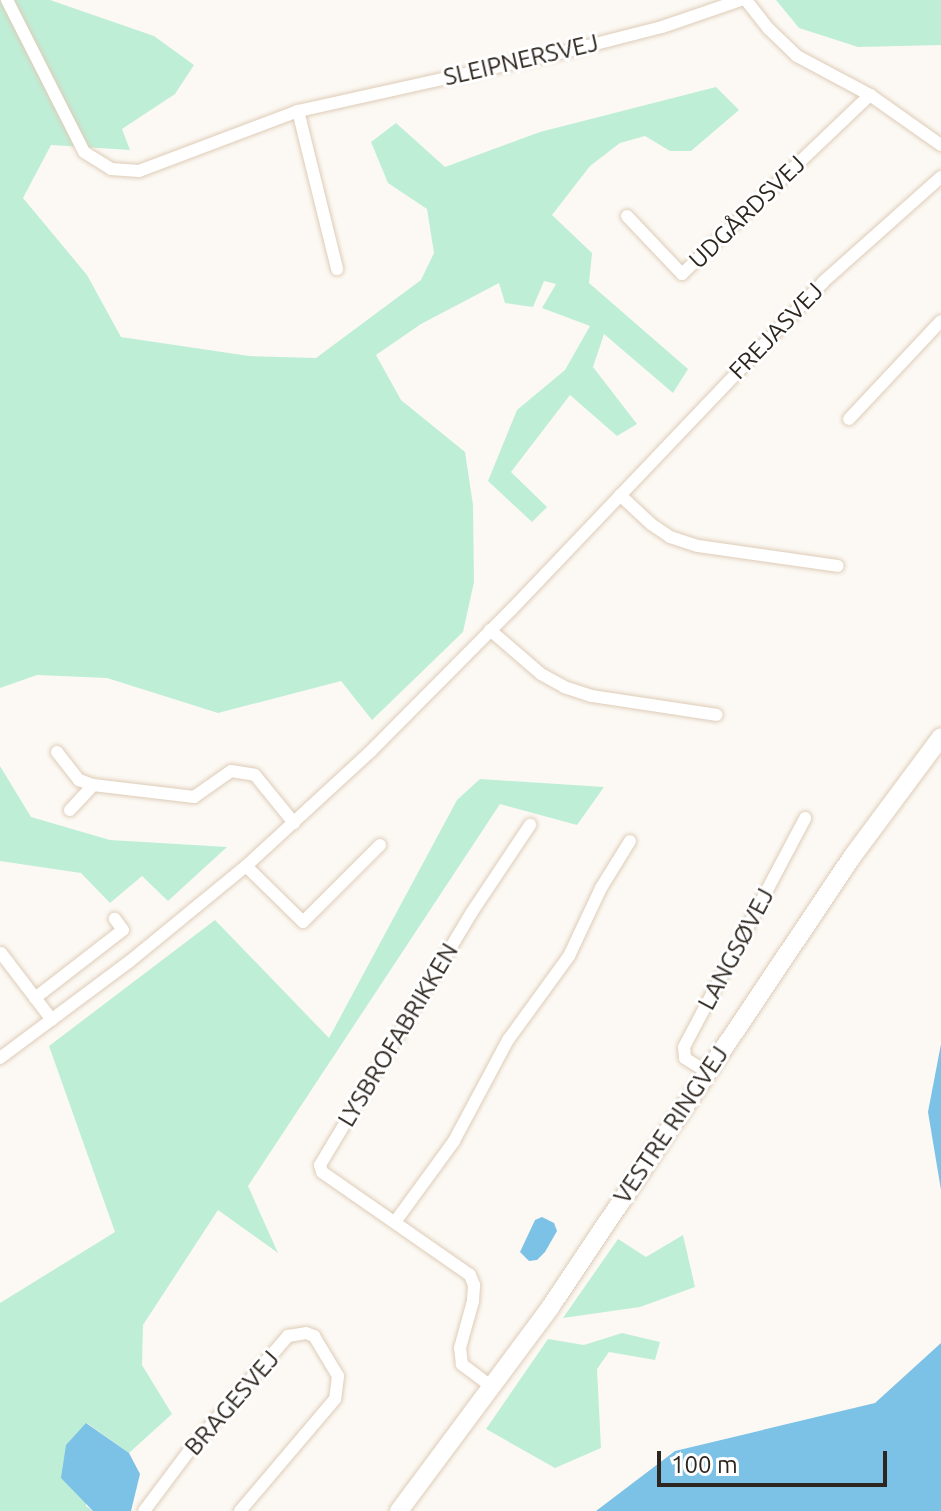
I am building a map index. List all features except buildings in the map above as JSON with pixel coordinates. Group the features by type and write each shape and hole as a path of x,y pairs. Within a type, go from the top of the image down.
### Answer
{"main road":[{"name":"VESTRE RINGVEJ","path":"399,1511 492,1387 852,857 941,737"}],"street":[{"name":"SLEIPNERSVEJ","path":"7,0 84,152 111,169 139,171 298,111 568,51 662,27 744,0"},
{"path":"744,0 797,56 870,95 941,145"},
{"name":"UDGÅRDSVEJ","path":"627,216 682,274 870,95"},
{"path":"298,111 337,269"},
{"name":"FREJASVEJ","path":"0,1058 246,866 294,823 490,630 823,282 941,177"},
{"path":"849,419 941,321"},
{"path":"620,495 651,524 684,542 838,566"},
{"path":"490,630 541,674 564,687 592,696 717,715"},
{"path":"57,752 79,780 93,785 194,797 231,771 255,775 294,823"},
{"path":"70,810 93,785"},
{"name":"LANGSØVEJ","path":"707,1072 685,1058 684,1047 805,818"},
{"name":"LYSBROFABRIKKEN","path":"492,1387 462,1364 460,1348 473,1301 474,1285 470,1275 322,1172 320,1165 472,912 530,825"},
{"path":"395,1222 454,1141 508,1040 569,956 601,888 630,841"},
{"path":"246,866 303,922 380,845"},
{"path":"35,998 123,930 115,919"},
{"path":"1,953 52,1020"},
{"name":"BRAGESVEJ","path":"144,1511 189,1451 245,1391 288,1336 306,1333 314,1336 338,1376 335,1399 240,1511"}],"green space":[{"path":"0,0 50,0 154,36 194,65 175,94 122,129 130,150 51,145 23,198 87,275 121,337 249,356 316,358 421,280 434,253 427,209 388,183 371,142 396,123 445,167 540,132 716,87 739,110 691,151 670,151 645,136 620,143 590,166 552,215 592,253 589,283 688,369 673,393 604,334 593,367 637,424 617,436 570,395 511,472 547,507 532,522 488,481 517,410 565,370 590,326 542,308 556,284 544,281 533,307 505,303 499,283 421,324 376,355 401,400 465,452 473,505 474,582 463,632 372,720 341,681 218,713 107,678 37,675 0,688"},
{"path":"776,0 941,0 941,45 858,47 799,28"},
{"path":"0,766 31,817 110,840 227,847 168,901 142,876 110,903 81,873 0,861"},
{"path":"480,779 604,787 577,825 500,804 248,1186 278,1253 218,1210 143,1325 142,1365 172,1414 129,1453 87,1423 86,1506 93,1511 0,1511 0,1303 115,1232 49,1046 215,920 329,1038 457,800"},
{"path":"683,1235 695,1287 640,1307 563,1318 618,1239 646,1257"},
{"path":"622,1333 660,1342 655,1360 609,1352 597,1369 601,1448 555,1468 486,1429 548,1339 584,1345"}],"water":[{"path":"941,1044 941,1190 928,1112"},
{"path":"542,1217 554,1223 557,1231 545,1252 537,1260 529,1261 520,1252 535,1220"},
{"path":"941,1343 941,1511 596,1511 675,1451 875,1403"},
{"path":"86,1423 129,1453 140,1474 131,1511 93,1511 61,1478 66,1445"}]}
